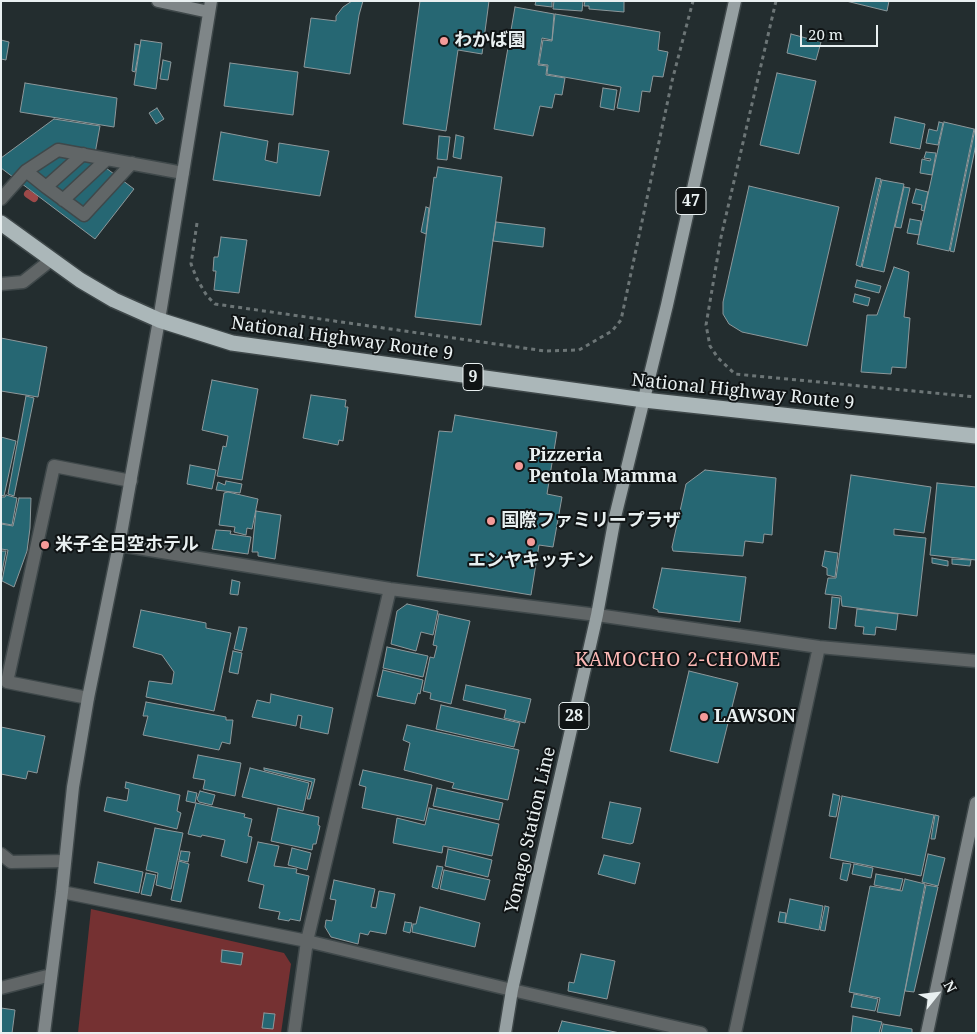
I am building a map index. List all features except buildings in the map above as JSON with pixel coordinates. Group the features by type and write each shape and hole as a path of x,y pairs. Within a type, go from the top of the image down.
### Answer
{"highway":[{"name":"National Highway Route 9","path":"1,223 80,280 114,300 159,320 232,343 644,400 976,436"}],"main road":[{"name":"47","path":"644,400 735,1"},
{"name":"Yonago Station Line","path":"504,1033 512,990 597,615 615,517 644,400"}],"street":[{"path":"44,1033 73,787 159,320 210,7 158,1"},
{"path":"1,199 26,171 58,150 183,174"},
{"path":"46,186 83,154"},
{"path":"63,200 107,159"},
{"path":"26,171 84,215 132,164"},
{"path":"1,284 23,282 51,260"},
{"path":"88,698 4,682 54,466 130,481"},
{"path":"119,545 390,589 597,615 819,647 976,661"},
{"path":"294,1033 307,941 390,589"},
{"path":"734,1033 819,647"},
{"path":"927,1033 976,804"},
{"path":"5,861 65,861"},
{"path":"62,892 307,941 701,1033"},
{"path":"1,988 51,975"}],"path":[{"path":"198,216 191,264 207,296 215,304 545,351 579,350 612,330 621,320 672,81 693,1"},
{"path":"776,1 722,237 706,325 710,346 718,358 735,374 976,397"}],"shaded area":[{"path":"91,909 284,953 291,964 281,1033 78,1033"}],"waterway":[{"path":"28,194 34,198"}],"place":[{"name":"わかば園","path":"444,41"},
{"name":"Pizzeria Pentola Mamma","path":"519,466"},
{"name":"国際ファミリープラザ","path":"491,521"},
{"name":"エンヤキッチン","path":"531,542"},
{"name":"米子全日空ホテル","path":"45,545"},
{"name":"LAWSON","path":"704,717"}],"district":[{"name":"KAMOCHO 2-CHOME","path":"678,661"}]}
